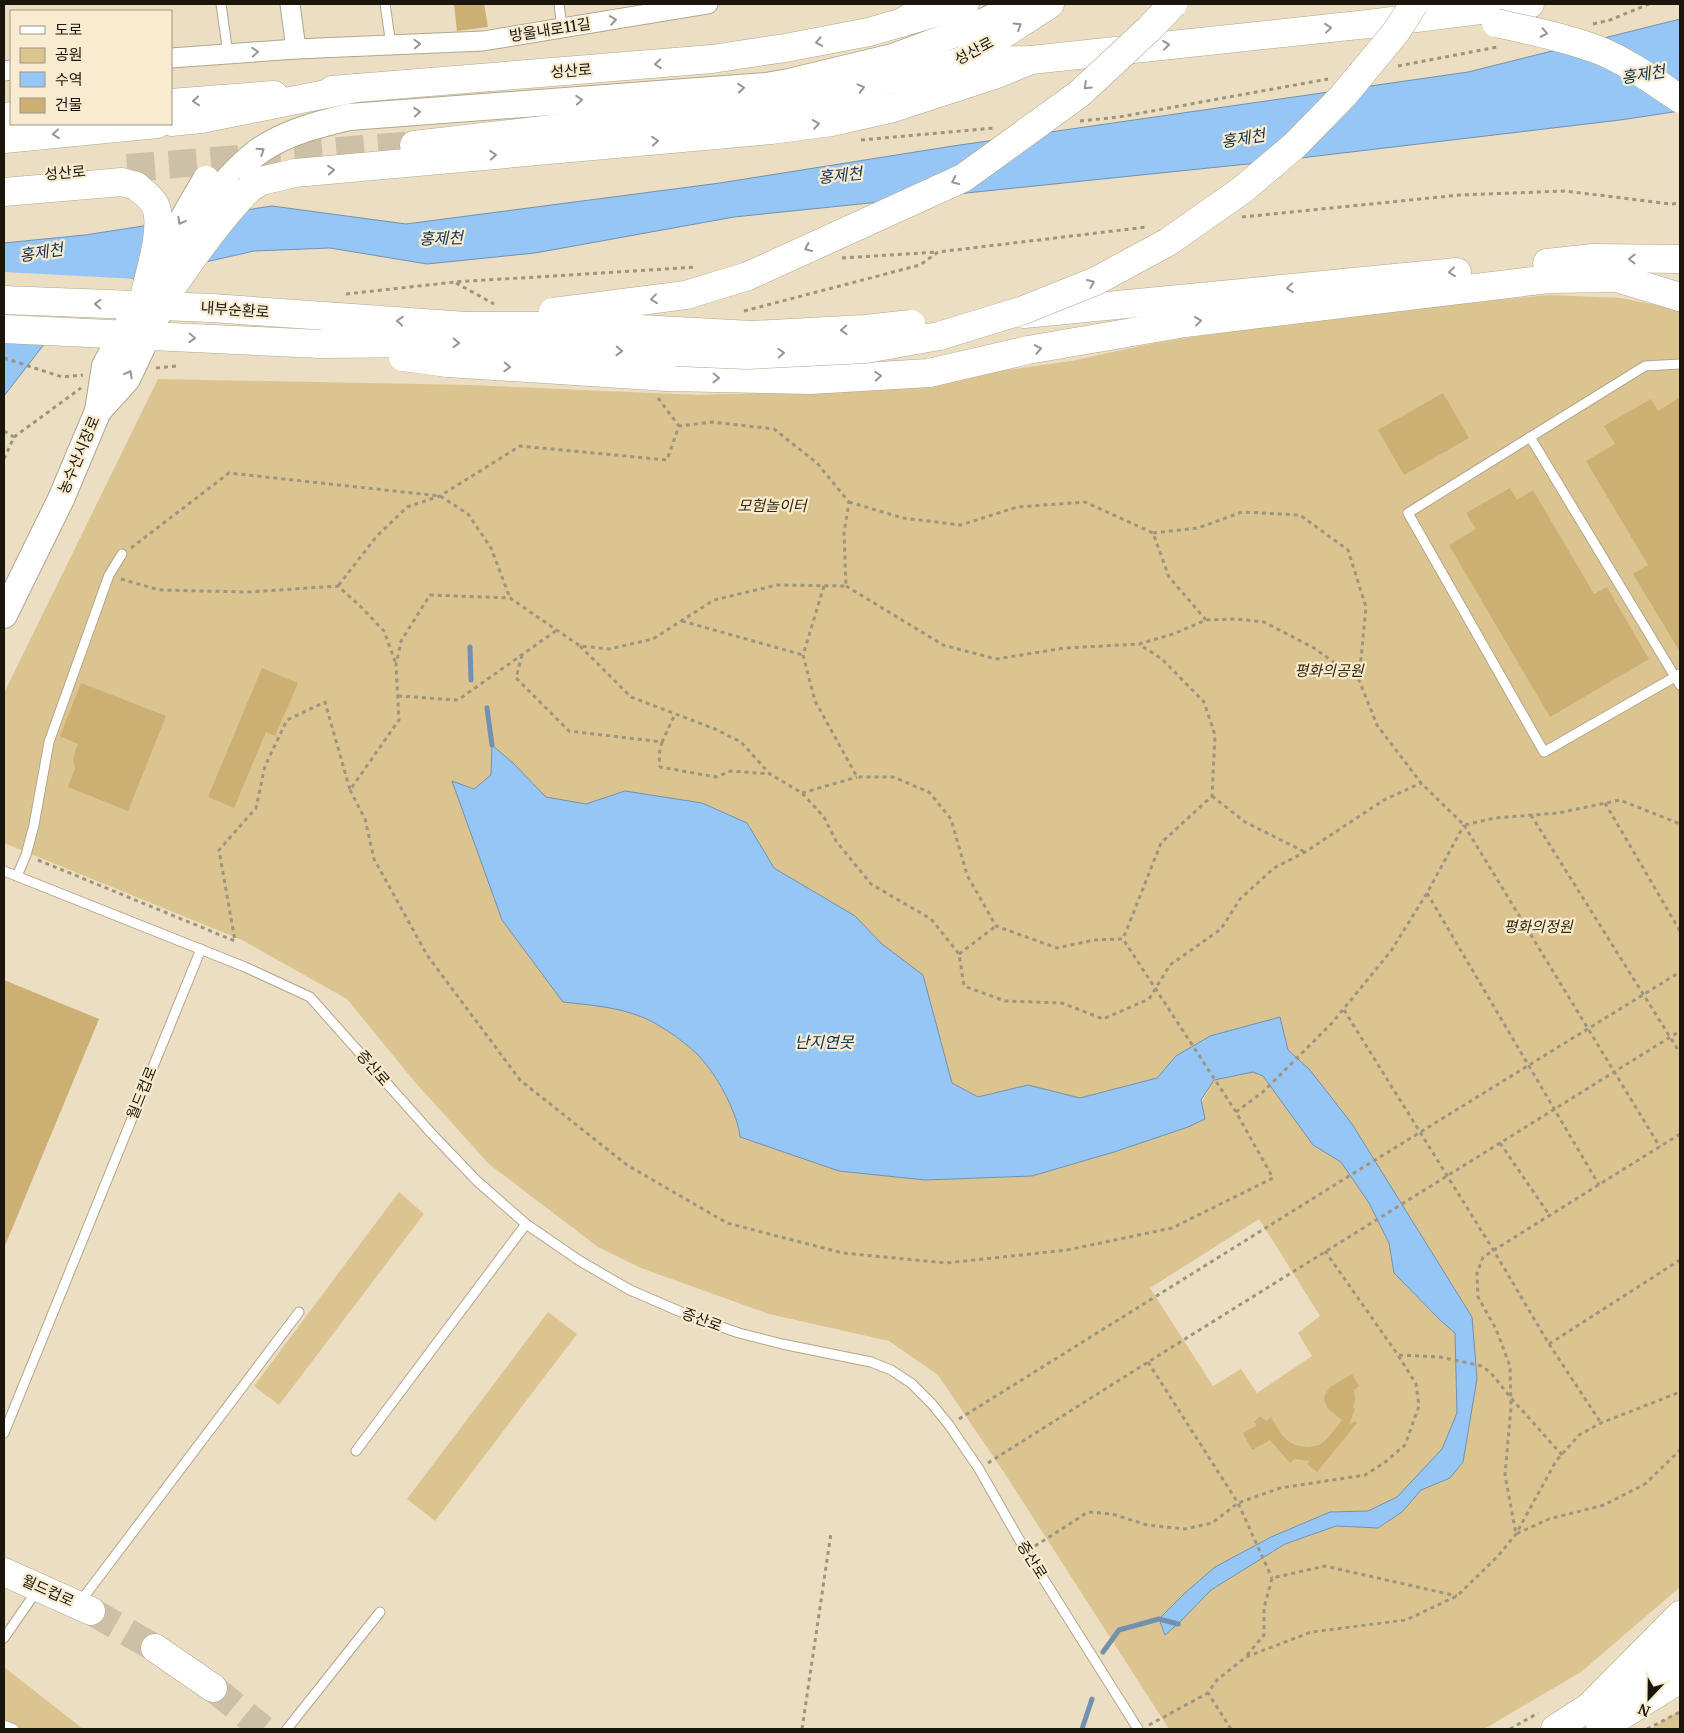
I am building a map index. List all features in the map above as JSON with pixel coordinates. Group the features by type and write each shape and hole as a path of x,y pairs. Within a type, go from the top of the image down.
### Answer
{"main road":[{"path":"901,23 931,4"},
{"name":"성산로","path":"172,103 712,59 785,48 869,32 965,4"},
{"path":"227,183 241,166 262,149 305,129 348,117 766,86 894,57 971,28 1019,4"},
{"name":"성산로","path":"414,145 821,98 962,61 1050,4"},
{"path":"466,326 579,308 686,295 748,276 962,178 1079,94 1173,4"},
{"path":"320,344 450,343 747,355 866,349 939,336 1021,312 1096,281 1168,242 1242,190 1294,146 1343,96 1396,32 1414,4"},
{"path":"962,61 1031,60 1368,24 1530,4"},
{"path":"1368,24 1496,23 1560,37 1602,52 1641,73 1680,100"},
{"path":"227,183 261,182 295,173 771,130 831,122 893,108 994,75 1031,60"},
{"path":"98,411 127,379 171,288 235,203 227,183 250,137 279,122 313,110 489,76"},
{"path":"172,122 200,119 356,88"},
{"path":"4,139 147,125"},
{"path":"4,192 122,182 132,177 156,206 158,218 155,253 145,293"},
{"name":"성산로","path":"4,178 132,177"},
{"name":"농수산시장로","path":"4,614 61,499 98,411 105,366 145,293 169,243 227,183"},
{"path":"466,326 583,326 752,335 865,329 1593,258 1680,259"},
{"path":"320,344 448,363 660,384 810,380 929,373 1028,350 1185,323 1548,279 1617,278 1680,297"},
{"name":"내부순환로","path":"4,300 212,308 466,326"},
{"name":"내부순환로","path":"4,329 320,344"},
{"name":"월드컵로","path":"4,1572 85,1608"},
{"path":"1594,1719 1680,1615"},
{"path":"155,1648 213,1688"},
{"path":"1594,1719 1680,1648"},
{"path":"1555,1729 1594,1719 1680,1679"}],"street":[{"path":"290,4 296,49"},
{"name":"방울내로11길","path":"172,58 296,49 482,41 562,28 644,9 708,4"}],"lane":[{"path":"221,4 228,54"},
{"path":"385,4 391,45"},
{"path":"559,4 562,28"},
{"path":"1530,437 1679,679 1544,752 1408,512 1645,366 1680,364"},
{"path":"17,876 26,855 34,825 49,742 108,575 122,554"},
{"path":"4,871 201,949"},
{"name":"증산로","path":"201,949 310,997 476,1181 526,1224 580,1261 630,1290 695,1318 739,1333 782,1344 871,1362 892,1370 911,1383 949,1425 979,1469 1026,1552 1140,1729"},
{"name":"월드컵로","path":"4,1433 201,949"},
{"path":"356,1450 526,1224"},
{"path":"85,1608 299,1312"},
{"path":"4,1638 40,1587"},
{"path":"286,1729 380,1612"},
{"path":"4,1725 14,1729"}],"path":[{"path":"839,259 938,252"},
{"path":"339,295 455,282 701,267"},
{"path":"4,358 62,377"},
{"path":"338,586 376,537 407,507 440,496 520,446 667,460 679,426 660,384"},
{"path":"4,459 14,437 84,385"},
{"path":"679,426 712,422 774,429 817,463 849,502 903,518 960,525 1017,506 1085,502 1153,533 1198,528 1242,512 1300,515 1348,550 1366,607 1359,680 1377,725 1421,783 1464,825 1660,1147"},
{"path":"4,431 14,437"},
{"path":"122,554 229,474 440,496 468,514 491,548 510,598"},
{"path":"846,586 844,533 849,502"},
{"path":"1153,533 1169,576 1206,620"},
{"path":"108,575 159,590 249,592 338,586 384,631 396,665"},
{"path":"580,646 609,649 652,639 714,600 778,585 846,586 943,645 996,659 1065,648 1138,644 1173,634 1206,620 1236,619 1264,622 1314,648 1359,680"},
{"path":"824,586 803,655 815,702 857,777"},
{"path":"350,790 399,720 396,665 401,641 430,595 510,598 580,646 632,697 715,729 741,742 770,774 802,793 824,817 836,840 871,884 931,919 959,954 964,986 1005,1001 1062,1004 1104,1019 1149,999 1170,965 1221,929 1240,899 1274,868 1305,852 1384,800 1421,783"},
{"path":"682,621 803,655"},
{"path":"398,696 458,700 557,630"},
{"path":"1123,939 1162,843 1212,796 1215,735 1204,702 1162,659 1138,644"},
{"path":"522,654 516,678 568,731 662,742"},
{"path":"26,855 235,941 219,850 256,808 265,766 287,720 325,702 350,790 365,819 374,859 427,955 520,1080 627,1166 727,1223 844,1253 946,1263 1067,1250 1172,1228 1273,1178 1236,1112 1123,939"},
{"path":"675,714 662,742 659,754 660,767 716,777 732,771 770,774"},
{"path":"802,793 857,777 893,777 929,792 950,819 967,875 996,926 1057,948 1094,940 1123,939"},
{"path":"1212,796 1245,822 1305,852"},
{"path":"1236,1112 1264,1091 1344,1010 1391,951 1427,893 1464,825 1495,818 1558,813 1620,800 1680,824"},
{"path":"1605,803 1680,931"},
{"path":"1531,815 1680,1052"},
{"path":"1427,893 1599,1185"},
{"path":"959,954 996,926"},
{"path":"949,1425 1680,972"},
{"path":"1344,1010 1494,1251 1549,1344 1601,1423"},
{"path":"979,1469 1325,1251 1680,1031"},
{"path":"1516,1534 1505,1475 1511,1398 1510,1366 1496,1329 1478,1297 1477,1273 1483,1257 1680,1134"},
{"path":"1500,1142 1550,1216"},
{"path":"1026,1552 1088,1512 1112,1514 1146,1525 1185,1529 1212,1523 1238,1503 1280,1488 1366,1475 1405,1445 1419,1406 1416,1384 1398,1355 1325,1251"},
{"path":"1549,1344 1680,1260"},
{"path":"1398,1355 1423,1355 1453,1359 1482,1366 1491,1372 1511,1398 1562,1455"},
{"path":"1140,1729 1208,1693 1217,1680 1246,1657 1264,1635 1264,1608 1272,1578 1238,1503 1148,1362"},
{"path":"1246,1657 1311,1632 1406,1620 1457,1596 1498,1556 1516,1534 1556,1462 1579,1435 1601,1423 1680,1392"},
{"path":"1516,1534 1549,1519 1604,1505 1645,1484 1680,1450"},
{"path":"802,1729 831,1533"},
{"path":"1272,1578 1325,1566 1457,1596"},
{"path":"1208,1693 1231,1729"},
{"path":"1647,1729 1680,1712"}],"green space":[{"name":"평화의공원","path":"1550,295 1621,298 1680,310 1680,1587 1581,1672 1484,1729 1169,1729 1007,1477 938,1375 889,1341 769,1314 641,1268 598,1247 489,1164 414,1081 347,999 244,941 4,843 4,693 158,379 469,385 699,395 868,390 1071,361 1155,343 1333,315","holes":["492,746 513,763 546,797 586,805 625,791 702,803 747,823 774,868 855,916 882,944 923,975 952,1083 978,1097 1028,1085 1080,1098 1157,1078 1176,1056 1280,1017 1288,1050 1310,1070 1472,1317 1450,1478 1421,1490 1402,1512 1378,1528 1336,1526 1285,1544 1211,1590 1165,1635 1159,1619 1215,1567 1271,1537 1330,1512 1368,1511 1397,1498 1442,1449 1457,1413 1455,1333 1394,1273 1389,1243 1369,1203 1341,1162 1313,1145 1263,1076 1253,1072 1214,1080 1188,1127 1114,1152 1032,1176 925,1180 839,1171 740,1137 732,1108 716,1078 700,1056 676,1036 649,1020 633,1014 603,1007 563,1002 452,781 474,790 491,775","1259,1219 1320,1316 1298,1333 1312,1356 1257,1393 1241,1369 1213,1386 1150,1288"]},
{"path":"399,1192 424,1214 279,1405 254,1386"},
{"path":"548,1312 577,1334 435,1521 407,1499"},
{"path":"4,1667 83,1729 4,1729"},
{"path":"1680,1710 1680,1729 1651,1729"}],"water":[{"name":"홍제천","path":"1680,19 1680,111 1620,120 1267,162 734,217 535,253 427,264 330,248 254,251 87,289 4,396 4,243 85,235 272,206 406,224 720,183 953,146 1468,72"},
{"name":"난지연못","path":"492,745 513,763 546,797 586,804 625,791 702,803 747,823 774,868 855,916 882,944 923,975 952,1083 978,1097 1028,1085 1080,1098 1157,1078 1176,1056 1210,1036 1280,1017 1288,1050 1310,1070 1352,1124 1472,1317 1477,1379 1463,1462 1450,1478 1421,1490 1402,1512 1378,1528 1336,1526 1285,1544 1211,1590 1165,1635 1159,1619 1215,1567 1271,1537 1330,1512 1368,1511 1397,1497 1442,1449 1457,1413 1455,1333 1394,1273 1389,1243 1369,1203 1341,1162 1313,1145 1263,1076 1253,1072 1214,1080 1201,1100 1205,1119 1188,1127 1114,1152 1032,1176 925,1180 839,1171 740,1137 732,1108 710,1069 699,1056 667,1030 642,1017 593,1005 563,1002 502,920 452,781 474,789 491,775"}],"pier":[{"path":"4,272 138,279 88,291 48,343 4,340"}],"building":[{"path":"454,4 484,4 488,27 457,31"},
{"path":"1443,393 1469,438 1404,475 1378,430"},
{"path":"1680,397 1680,652 1633,574 1648,565 1586,461 1615,444 1604,426 1651,399 1658,411"},
{"path":"1510,488 1517,500 1533,490 1594,594 1607,587 1649,659 1550,717 1449,545 1476,529 1466,513"},
{"path":"262,668 298,683 275,736 266,732 234,808 208,797"},
{"path":"81,683 166,716 128,811 68,787 75,769 73,758 78,744 60,736"},
{"path":"4,980 99,1019 4,1248"},
{"path":"1352,1374 1359,1386 1354,1390 1355,1400 1353,1407 1355,1409 1349,1425 1355,1421 1357,1423 1317,1472 1307,1464 1310,1461 1295,1459 1290,1463 1270,1440 1252,1450 1243,1433 1257,1425 1254,1422 1260,1416 1266,1421 1271,1417 1281,1434 1289,1442 1298,1446 1309,1447 1319,1445 1327,1439 1342,1420 1328,1409 1324,1400 1325,1395 1330,1387"}],"waterway":[{"path":"470,647 471,680"},
{"path":"487,708 492,745"},
{"path":"1103,1652 1119,1630 1159,1619 1178,1624"},
{"path":"1082,1729 1092,1699"}],"tunnel":[{"path":"127,168 414,145"},
{"path":"91,1611 155,1648"},
{"path":"213,1688 263,1729"}],"park label":[{"name":"모험놀이터","path":"772,506"},
{"name":"평화의정원","path":"1538,927"}]}
